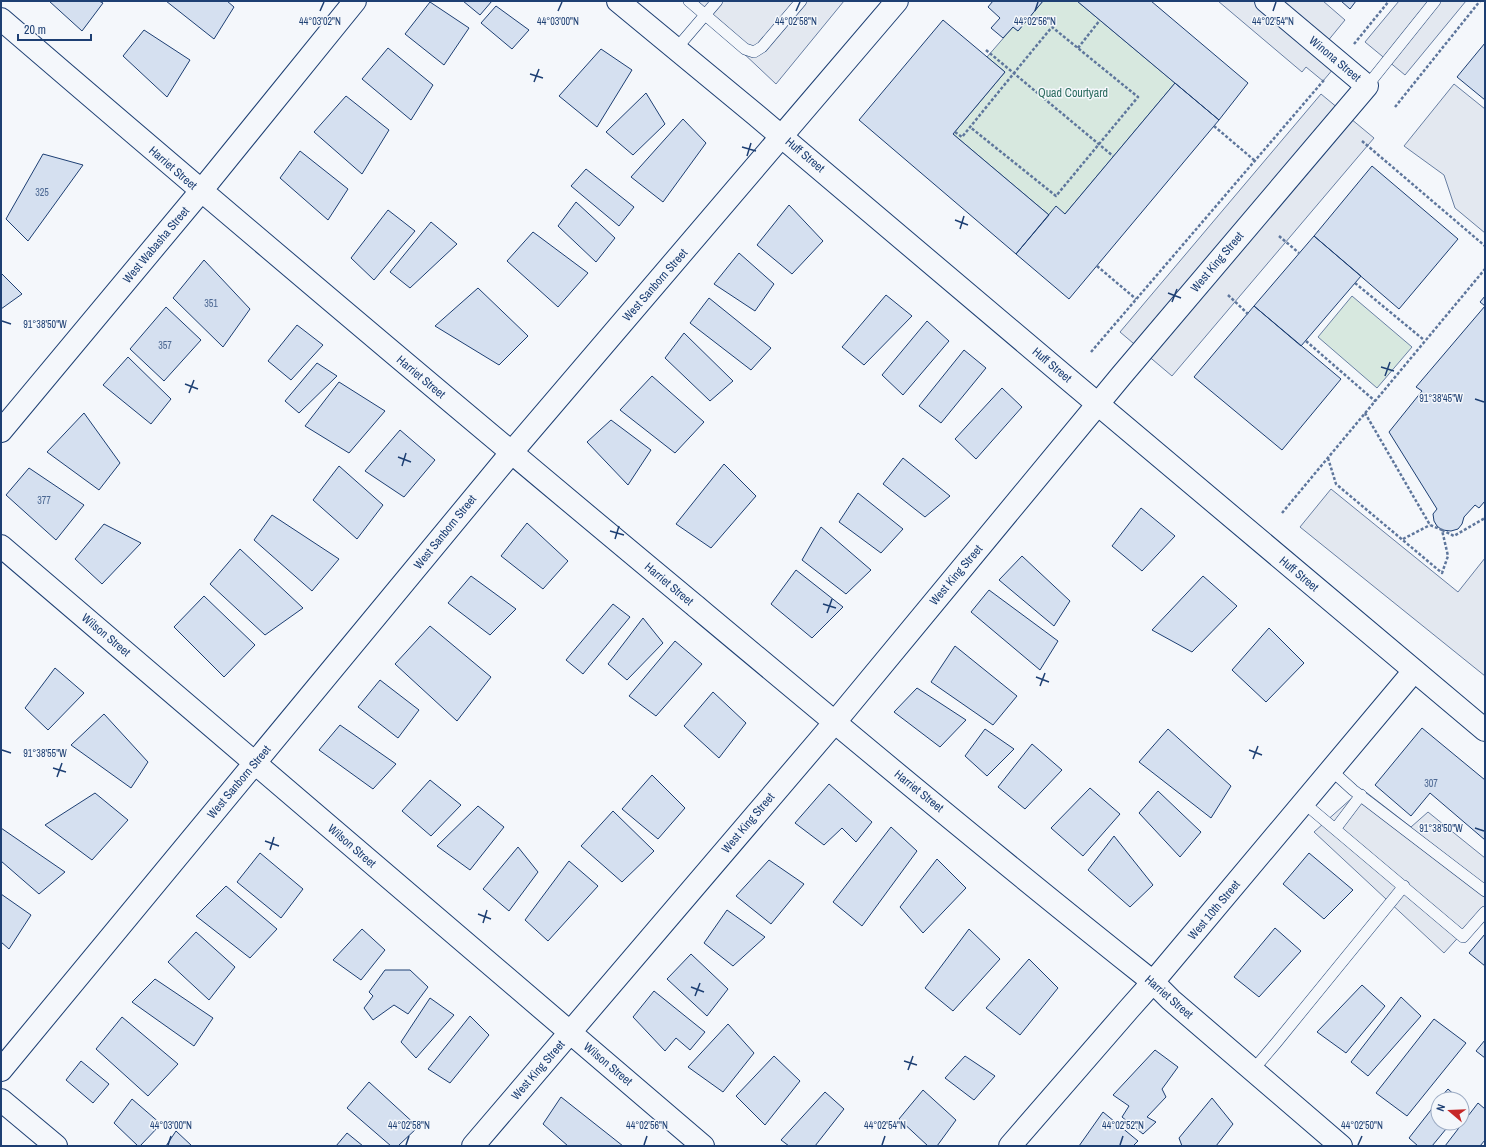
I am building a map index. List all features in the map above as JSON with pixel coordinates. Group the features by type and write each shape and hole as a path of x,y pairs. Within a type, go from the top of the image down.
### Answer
{"street":[{"name":"West Wabasha Street","path":"1,431 201,191 355,1"},
{"name":"Huff Street","path":"618,1 782,137 1485,730"},
{"name":"West Sanborn Street","path":"1,1070 511,453 897,1"},
{"name":"Winona Street","path":"1266,1 1367,86"},
{"name":"Harriet Street","path":"1,19 201,191 511,453 835,722 1154,982 1172,1000 1341,1146"},
{"name":"West King Street","path":"473,1146 835,722 1098,404 1367,86"},
{"name":"Wilson Street","path":"1,546 703,1146"},
{"name":"West 10th Street","path":"1010,1146 1128,1009 1154,982 1414,671"},
{"path":"1,1100 56,1146"}],"lane":[{"path":"689,1 745,49 754,52 762,48 801,1"},
{"path":"676,49 717,1"},
{"name":"West King Street","path":"1367,86 1435,1"},
{"path":"1331,770 1485,891"},
{"path":"1336,828 1361,795"},
{"path":"1304,803 1336,828 1462,937 1485,912"},
{"path":"1253,1070 1404,886"}],"path":[{"path":"1091,352 1390,1"},
{"path":"1395,107 1480,1"},
{"path":"1078,48 1100,20"},
{"path":"955,132 962,137 970,127 1014,73 1052,27 1138,97 1056,196 970,127"},
{"path":"986,50 1114,156"},
{"path":"1214,126 1254,160"},
{"path":"1362,141 1485,246"},
{"path":"1279,236 1299,253"},
{"path":"1097,266 1136,299"},
{"path":"1282,513 1424,340 1485,269"},
{"path":"1355,283 1424,340"},
{"path":"1228,295 1248,314"},
{"path":"1306,341 1375,401"},
{"path":"1365,413 1430,525 1454,536 1485,518"},
{"path":"1328,458 1336,484 1442,573 1448,556 1442,530"},
{"path":"1403,539 1430,525"}],"green space":[{"name":"Quad Courtyard","path":"1043,1 1077,1 1175,83 1065,214 1049,215 953,134 1005,72 987,57 1013,27 1018,31"},
{"path":"1352,296 1412,347 1377,388 1318,337"}],"shaded area":[{"path":"688,1 844,1 776,84"},
{"path":"1218,1 1323,1 1345,20 1322,48 1339,62 1323,81 1306,67 1302,72"},
{"path":"1399,1 1466,1 1405,75 1365,42"},
{"path":"1454,84 1485,109 1485,233 1455,208 1444,175 1404,146"},
{"path":"1321,94 1374,138 1172,376 1120,332"},
{"path":"1331,489 1458,592 1485,558 1485,676 1300,527"},
{"path":"1362,789 1411,827 1428,812 1485,858 1485,908 1444,953 1314,832"}],"building":[{"path":"49,1 99,1 103,3 82,31"},
{"path":"166,1 227,1 234,7 214,39"},
{"path":"463,1 492,1 480,15"},
{"path":"993,1 1043,1 1018,31 1013,27 1003,38 991,28 1000,18 988,7"},
{"path":"1077,1 1151,1 1248,83 1219,120"},
{"path":"1341,1 1356,1 1350,9"},
{"path":"430,2 469,28 444,65 405,34"},
{"path":"496,6 529,30 512,49 481,23"},
{"path":"943,20 1005,72 953,134 1049,215 1016,254 859,120"},
{"path":"144,30 190,60 167,97 123,56"},
{"path":"1485,43 1485,100 1457,77"},
{"path":"388,48 433,85 411,120 362,79"},
{"path":"601,49 632,70 597,127 559,96"},
{"path":"1175,83 1219,120 1069,299 1016,254 1056,206 1065,214"},
{"path":"646,93 665,124 633,155 606,132"},
{"path":"346,96 389,130 362,174 314,132"},
{"path":"683,119 706,143 663,202 631,177"},
{"path":"300,151 348,189 328,220 280,178"},
{"path":"43,154 83,165 28,241 6,219"},
{"path":"1372,166 1458,239 1399,309 1314,236"},
{"path":"586,169 634,207 619,226 571,186"},
{"path":"576,202 615,238 596,262 558,226"},
{"path":"789,205 823,241 792,274 757,245"},
{"path":"388,210 415,231 374,280 351,258"},
{"path":"431,222 457,244 410,288 390,272"},
{"path":"533,232 588,273 558,307 507,261"},
{"path":"1314,236 1361,276 1301,346 1254,306"},
{"path":"739,253 774,284 755,311 714,284"},
{"path":"204,260 250,309 223,347 173,298"},
{"path":"1,273 22,294 1,309"},
{"path":"478,288 528,336 499,365 435,326"},
{"path":"886,295 912,316 864,365 842,347"},
{"path":"1485,296 1485,306 1480,302"},
{"path":"709,298 771,348 751,370 690,323"},
{"path":"1254,306 1341,379 1282,450 1194,377"},
{"path":"1485,306 1485,501 1479,508 1475,505 1464,517 1462,524 1458,529 1451,531 1442,530 1434,521 1433,514 1437,509 1389,432 1422,391 1416,387"},
{"path":"166,307 201,340 164,381 130,349"},
{"path":"927,321 949,341 903,395 882,375"},
{"path":"297,325 323,345 291,380 268,361"},
{"path":"684,333 733,381 710,401 665,358"},
{"path":"964,350 986,368 941,423 919,406"},
{"path":"128,357 171,399 151,424 103,385"},
{"path":"317,363 337,376 299,413 285,401"},
{"path":"652,376 704,422 675,453 620,410"},
{"path":"339,382 385,411 349,453 305,426"},
{"path":"1002,388 1022,407 976,459 955,439"},
{"path":"84,413 120,463 99,490 47,452"},
{"path":"611,420 651,450 628,485 587,442"},
{"path":"400,430 435,460 404,497 365,471"},
{"path":"903,458 950,496 925,517 883,484"},
{"path":"724,464 756,496 711,548 676,524"},
{"path":"339,466 383,505 357,539 313,500"},
{"path":"29,468 84,505 56,540 6,495"},
{"path":"858,493 903,529 881,553 839,522"},
{"path":"1141,508 1175,536 1142,571 1112,546"},
{"path":"272,515 339,559 312,591 254,540"},
{"path":"527,523 568,561 543,589 501,556"},
{"path":"104,524 141,543 102,584 75,559"},
{"path":"821,527 871,570 846,594 802,560"},
{"path":"240,549 303,608 265,635 210,584"},
{"path":"1022,556 1070,601 1054,626 999,580"},
{"path":"796,570 843,607 812,638 771,604"},
{"path":"471,576 516,609 490,635 448,603"},
{"path":"1203,576 1237,606 1192,652 1152,630"},
{"path":"989,590 1058,641 1040,670 971,612"},
{"path":"204,596 255,645 224,677 174,627"},
{"path":"613,604 630,617 583,674 566,660"},
{"path":"643,618 663,643 627,680 608,664"},
{"path":"430,626 491,677 457,721 395,664"},
{"path":"1269,628 1304,663 1266,702 1232,670"},
{"path":"675,641 702,664 656,716 629,696"},
{"path":"955,646 1017,696 993,725 931,682"},
{"path":"55,668 84,693 48,730 25,708"},
{"path":"380,680 419,710 398,738 358,707"},
{"path":"917,688 966,720 940,747 894,712"},
{"path":"713,692 746,723 719,758 684,726"},
{"path":"104,714 148,762 131,788 71,745"},
{"path":"340,725 396,764 373,789 319,750"},
{"path":"1422,728 1485,780 1485,840 1430,793 1411,816 1375,785"},
{"path":"985,729 1014,749 987,776 965,756"},
{"path":"1168,729 1231,786 1211,818 1139,762"},
{"path":"1032,744 1062,770 1025,809 998,787"},
{"path":"652,775 685,808 658,839 622,809"},
{"path":"430,780 461,805 431,836 402,811"},
{"path":"829,784 872,822 856,842 842,828 824,845 795,823"},
{"path":"1090,788 1120,814 1083,856 1051,828"},
{"path":"1158,791 1201,832 1180,857 1139,813"},
{"path":"95,793 128,820 92,860 45,825"},
{"path":"478,806 504,827 470,870 437,846"},
{"path":"613,811 654,851 622,882 581,846"},
{"path":"891,827 917,851 862,926 833,902"},
{"path":"1,828 65,872 39,894 1,861"},
{"path":"1114,836 1153,885 1130,907 1088,870"},
{"path":"518,847 538,872 509,911 483,889"},
{"path":"260,853 303,889 281,918 237,882"},
{"path":"1309,853 1353,890 1324,919 1283,884"},
{"path":"937,859 966,888 923,933 900,907"},
{"path":"769,860 804,884 771,924 736,896"},
{"path":"569,861 598,886 548,941 525,920"},
{"path":"226,886 277,929 250,958 196,916"},
{"path":"1,894 31,915 9,949 1,942"},
{"path":"727,910 765,937 733,966 704,943"},
{"path":"1275,928 1301,951 1259,997 1234,977"},
{"path":"362,929 385,950 361,980 333,960"},
{"path":"969,929 1000,959 953,1011 925,988"},
{"path":"196,932 235,967 209,1000 168,962"},
{"path":"1485,934 1485,966 1469,953"},
{"path":"691,954 728,989 707,1016 667,979"},
{"path":"1029,959 1058,988 1020,1035 986,1008"},
{"path":"385,970 410,970 428,987 408,1014 394,1005 373,1020 364,1008 373,996 369,992"},
{"path":"155,979 213,1018 194,1046 132,1002"},
{"path":"1362,985 1385,1006 1346,1053 1317,1032"},
{"path":"654,991 705,1032 690,1050 676,1038 665,1051 633,1017"},
{"path":"1401,997 1421,1016 1368,1076 1351,1062"},
{"path":"430,998 454,1015 416,1058 401,1042"},
{"path":"470,1016 489,1035 450,1083 428,1069"},
{"path":"122,1017 178,1064 148,1096 96,1049"},
{"path":"1434,1019 1466,1043 1407,1116 1376,1093"},
{"path":"728,1024 754,1053 723,1092 688,1067"},
{"path":"1485,1040 1485,1058 1476,1051"},
{"path":"1155,1050 1178,1067 1162,1089 1166,1097 1147,1117 1156,1122 1143,1134 1122,1117 1129,1106 1113,1095"},
{"path":"774,1056 800,1081 765,1125 736,1096"},
{"path":"965,1056 995,1076 974,1100 945,1078"},
{"path":"81,1061 109,1084 93,1103 66,1080"},
{"path":"369,1082 418,1127 398,1146 391,1146 347,1108"},
{"path":"923,1090 956,1120 937,1146 928,1146 899,1119"},
{"path":"825,1092 844,1109 815,1146 789,1146 781,1140"},
{"path":"561,1097 623,1146 568,1146 543,1124"},
{"path":"1212,1098 1233,1124 1216,1146 1182,1146 1179,1138"},
{"path":"132,1099 161,1124 140,1146 138,1146 114,1123"},
{"path":"1478,1103 1485,1109 1485,1140 1480,1146 1445,1146 1457,1131 1470,1131 1470,1113"},
{"path":"1430,1111 1430,1131 1444,1131 1432,1146 1418,1146 1409,1138"},
{"path":"1103,1112 1138,1141 1133,1146 1079,1146"},
{"path":"176,1131 192,1146 166,1146"},
{"path":"347,1133 363,1146 336,1146"}]}
